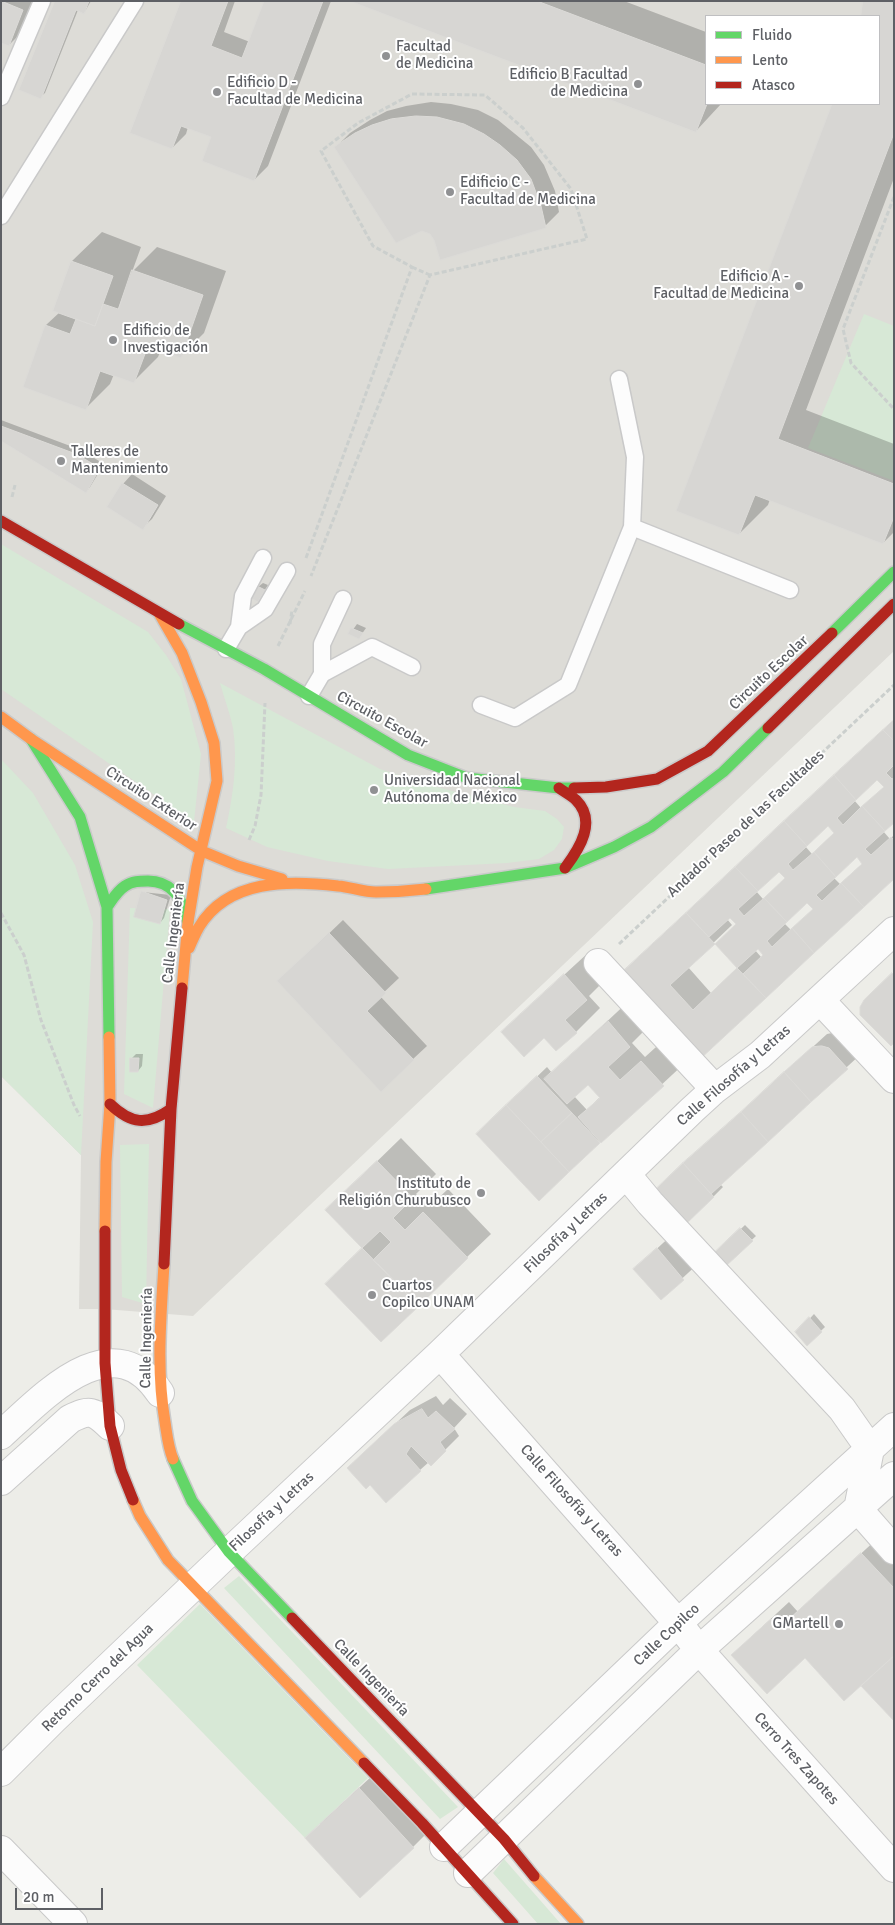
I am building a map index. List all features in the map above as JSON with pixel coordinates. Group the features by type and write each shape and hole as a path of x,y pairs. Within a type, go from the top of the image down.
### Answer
{"street":[{"name":"Circuito Escolar","path":"1,521 159,614 264,670 408,755 467,778 559,788 606,787 657,779 708,751 894,572"},
{"path":"184,961 200,926 213,911 228,899 261,885 296,883 338,886 374,892 410,890 565,868 614,847 651,827 723,772 894,604"},
{"name":"Calle Ingeniería","path":"159,614 182,653 201,702 214,743 216,781 197,867 188,922 171,1109 160,1347 160,1393 169,1449 192,1501 229,1552 504,1839 523,1864 578,1924"},
{"name":"Circuito Exterior","path":"1,717 31,739 202,851 238,866 296,883"},
{"path":"31,739 80,818 107,908 110,1104 106,1162 105,1363 110,1426 121,1470 140,1516 168,1560 444,1847 513,1924"},
{"path":"559,788 577,801 586,817 586,834 580,847 565,868"},
{"path":"107,908 121,888 135,881 153,880 166,884 179,895 186,907 188,922"},
{"name":"Calle Filosofía y Letras","path":"626,1174 715,1089 760,1055 894,931"},
{"path":"598,963 715,1089"},
{"path":"820,1000 894,1079"},
{"path":"110,1104 123,1116 140,1122 151,1121 171,1109"},
{"path":"626,1174 650,1203 842,1409 870,1449 858,1509"},
{"name":"Filosofía y Letras","path":"194,1587 440,1354 626,1174"},
{"name":"Calle Filosofía y Letras","path":"440,1354 678,1623 699,1650"},
{"path":"1,1435 52,1390 73,1375 105,1363 123,1365 138,1370 151,1379 160,1393"},
{"path":"1,1481 70,1420 82,1413 98,1414 110,1426"},
{"name":"Calle Copilco","path":"444,1847 678,1623 894,1427"},
{"path":"468,1874 699,1650 894,1476"},
{"path":"858,1509 894,1550"},
{"name":"Retorno Cerro del Agua","path":"2,1770 194,1587"},
{"name":"Cerro Tres Zapotes","path":"699,1650 894,1868"},
{"path":"1,1850 73,1924"}],"lane":[{"path":"1,97 42,1"},
{"path":"1,216 135,1"},
{"path":"481,705 515,718 568,685 632,527 636,457 619,379"},
{"path":"632,527 790,590"},
{"path":"226,649 239,626 243,596 264,558"},
{"path":"239,626 265,609 295,569"},
{"path":"309,696 322,674 322,644 343,599"},
{"path":"322,674 372,647 412,667"}],"path":[{"path":"412,94 485,95 523,128 571,189 587,239 430,275 373,246 322,151 358,123 412,94"},
{"path":"894,197 843,329 851,363 894,409"},
{"path":"295,569 412,267"},
{"path":"309,582 430,275"},
{"path":"238,866 254,826 260,795 265,718 264,670 290,624 305,590"},
{"path":"290,624 293,605"},
{"name":"Andador Paseo de las Facultades","path":"598,963 894,685"},
{"path":"1,912 24,955 41,1020 74,1106 83,1122"}],"shaded area":[{"name":"Universidad Nacional Autónoma de México","path":"1,1 894,1 894,651 193,1316 104,1309 79,1309 81,1155 1,1076"}],"green space":[{"path":"864,314 894,326 894,481 808,448"},
{"path":"1,544 148,632 166,655 181,679 201,754 194,822 1,689"},
{"path":"220,683 380,769 429,785 514,807 545,811 557,819 564,827 562,839 554,850 539,859 507,863 388,869 328,861 267,847 226,828 233,791 235,753 233,728"},
{"path":"1,759 33,793 75,865 93,922 81,1155 1,1076"},
{"path":"130,908 170,909 153,1108 124,1094"},
{"path":"149,1144 146,1304 122,1297 120,1145"},
{"path":"239,1576 458,1807 440,1819 224,1588"},
{"path":"200,1604 368,1778 305,1838 137,1665"},
{"path":"504,1859 561,1924 538,1924 493,1873"}],"building":[{"path":"1,1 23,10 9,46 1,43"},
{"path":"55,1 89,1 84,14 76,10 41,99 19,90"},
{"name":"Edificio D - Facultad de Medicina","path":"181,1 228,1 211,46 242,58 264,1 323,1 254,181 202,161 211,137 181,126 172,149 130,133"},
{"name":"Edificio B Facultad de Medicina","path":"350,1 537,1 705,65 705,105 707,105 696,132"},
{"name":"Edificio A - Facultad de Medicina","path":"863,1 894,1 894,133 778,439 894,484 894,517 883,544 755,495 739,535 676,511 832,105 880,105 880,15 861,15"},
{"name":"Edificio C - Facultad de Medicina","path":"416,116 437,117 464,124 500,145 517,160 531,179 541,206 546,228 440,260 434,240 430,234 422,231 396,243 334,147 355,133 372,125 391,119"},
{"path":"71,261 113,276 95,326 53,311"},
{"name":"Edificio de Investigación","path":"132,270 203,295 181,358 148,346 134,383 100,371 86,410 23,387 45,325 70,334 76,319 95,326 103,304 118,309"},
{"name":"Talleres de Mantenimiento","path":"1,426 76,454 100,468 86,493 1,441"},
{"path":"122,483 158,505 143,530 107,507"},
{"path":"257,586 265,590 258,602 251,598"},
{"path":"351,628 363,633 359,639 348,634"},
{"path":"894,720 894,741 883,730"},
{"path":"883,730 894,741 894,765 886,773 892,779 894,778 894,823 885,831 862,806 884,787 877,780 856,800 834,775"},
{"path":"834,775 856,800 837,818 843,825 862,806 885,831 865,849 871,855 891,837 894,840 894,879 864,907 841,883 862,864 857,857 836,877 814,852 834,833 828,826 807,846 784,821"},
{"path":"784,821 807,846 788,864 793,870 814,852 836,877 816,895 822,901 841,883 864,907 814,953 792,928 813,909 807,903 787,922 764,898 785,878 779,872 758,891 735,867"},
{"path":"735,867 758,891 738,909 744,916 764,898 787,922 767,941 772,947 792,928 814,953 766,998 743,974 763,955 758,949 737,968 715,944 736,924 730,918 709,937 686,913"},
{"path":"141,891 167,900 160,924 134,917"},
{"path":"686,913 715,944 670,985 693,1010 737,968 766,998 698,1061 619,975"},
{"path":"329,933 386,993 367,1011 414,1060 381,1092 277,981"},
{"path":"892,973 894,975 894,1043 891,1046 860,1015 860,1007 864,1000"},
{"path":"564,974 587,1000 565,1020 577,1033 556,1051 544,1038 524,1057 501,1032"},
{"path":"608,1021 630,1047 608,1067 620,1080 641,1061 664,1086 601,1143 578,1117 600,1098 588,1085 567,1104 544,1079"},
{"path":"822,1046 829,1048 848,1069 811,1102 784,1072 812,1047"},
{"path":"130,1058 139,1058 138,1072 130,1072"},
{"path":"784,1072 811,1102 768,1142 741,1112"},
{"path":"537,1076 572,1113 541,1142 506,1105"},
{"path":"506,1105 569,1172 539,1201 476,1134"},
{"path":"741,1112 768,1142 711,1194 683,1163"},
{"path":"572,1113 600,1143 569,1172 541,1142"},
{"path":"377,1161 413,1198 393,1218 405,1230 423,1212 468,1258 419,1306 373,1260 391,1242 380,1231 362,1248 325,1210"},
{"path":"683,1163 714,1197 685,1225 654,1191"},
{"path":"740,1228 753,1241 726,1266 713,1254"},
{"name":"Cuartos Copilco UNAM","path":"362,1248 419,1306 381,1342 325,1284"},
{"path":"657,1248 684,1280 661,1300 633,1269"},
{"path":"809,1317 822,1332 807,1346 795,1332"},
{"path":"422,1409 428,1418 436,1411 455,1429 440,1442 446,1451 431,1466 411,1446 406,1454 421,1471 386,1503 370,1485 366,1489 347,1468 394,1424"},
{"name":"GMartell","path":"861,1553 894,1588 894,1656 844,1701 805,1658 767,1694 731,1655 771,1619 779,1628"},
{"path":"894,1656 894,1721 861,1686"},
{"path":"359,1788 414,1848 360,1898 305,1838"}],"traffic: fast":[{"path":"832,633 894,572"},
{"path":"179,624 264,669 408,755 467,778 574,788"},
{"path":"426,889 565,868 614,847 651,827 723,772 768,728"},
{"path":"31,739 80,817 107,907 109,1037"},
{"path":"107,907 117,893 128,884 139,881 157,882 164,884 176,893 188,922"},
{"path":"173,1459 192,1501 229,1552 292,1618"}],"traffic: slow":[{"path":"159,613 182,653 201,702 214,743 217,781 197,867 188,922 182,988"},
{"path":"1,717 31,739 202,851 238,866 282,879"},
{"path":"189,948 199,927 211,911 243,891 261,886 300,883 376,892 426,889"},
{"path":"105,1231 106,1162 110,1104 109,1037"},
{"path":"164,1264 160,1343 161,1382 167,1436 173,1459"},
{"path":"133,1500 140,1516 168,1560 364,1763"},
{"path":"534,1876 578,1924"}],"traffic: jam":[{"path":"1,521 179,624"},
{"path":"768,728 894,604"},
{"path":"574,788 606,787 657,779 708,751 832,633"},
{"path":"559,788 576,800 582,808 586,825 581,843 565,868"},
{"path":"164,1264 171,1109 182,988"},
{"path":"110,1104 125,1116 139,1120 154,1118 171,1109"},
{"path":"105,1231 105,1363 110,1426 121,1470 133,1500"},
{"path":"292,1618 504,1839 534,1876"},
{"path":"364,1763 422,1823 513,1924"}],"place":[{"name":"Facultad de Medicina","path":"386,56"},
{"name":"Edificio B Facultad de Medicina","path":"638,84"},
{"name":"Edificio D - Facultad de Medicina","path":"217,92"},
{"name":"Edificio C - Facultad de Medicina","path":"450,192"},
{"name":"Edificio A - Facultad de Medicina","path":"799,286"},
{"name":"Edificio de Investigación","path":"113,340"},
{"name":"Talleres de Mantenimiento","path":"61,461"},
{"name":"Universidad Nacional Autónoma de México","path":"374,790"},
{"name":"Instituto de Religión Churubusco","path":"481,1193"},
{"name":"Cuartos Copilco UNAM","path":"372,1295"},
{"name":"GMartell","path":"839,1624"}]}
